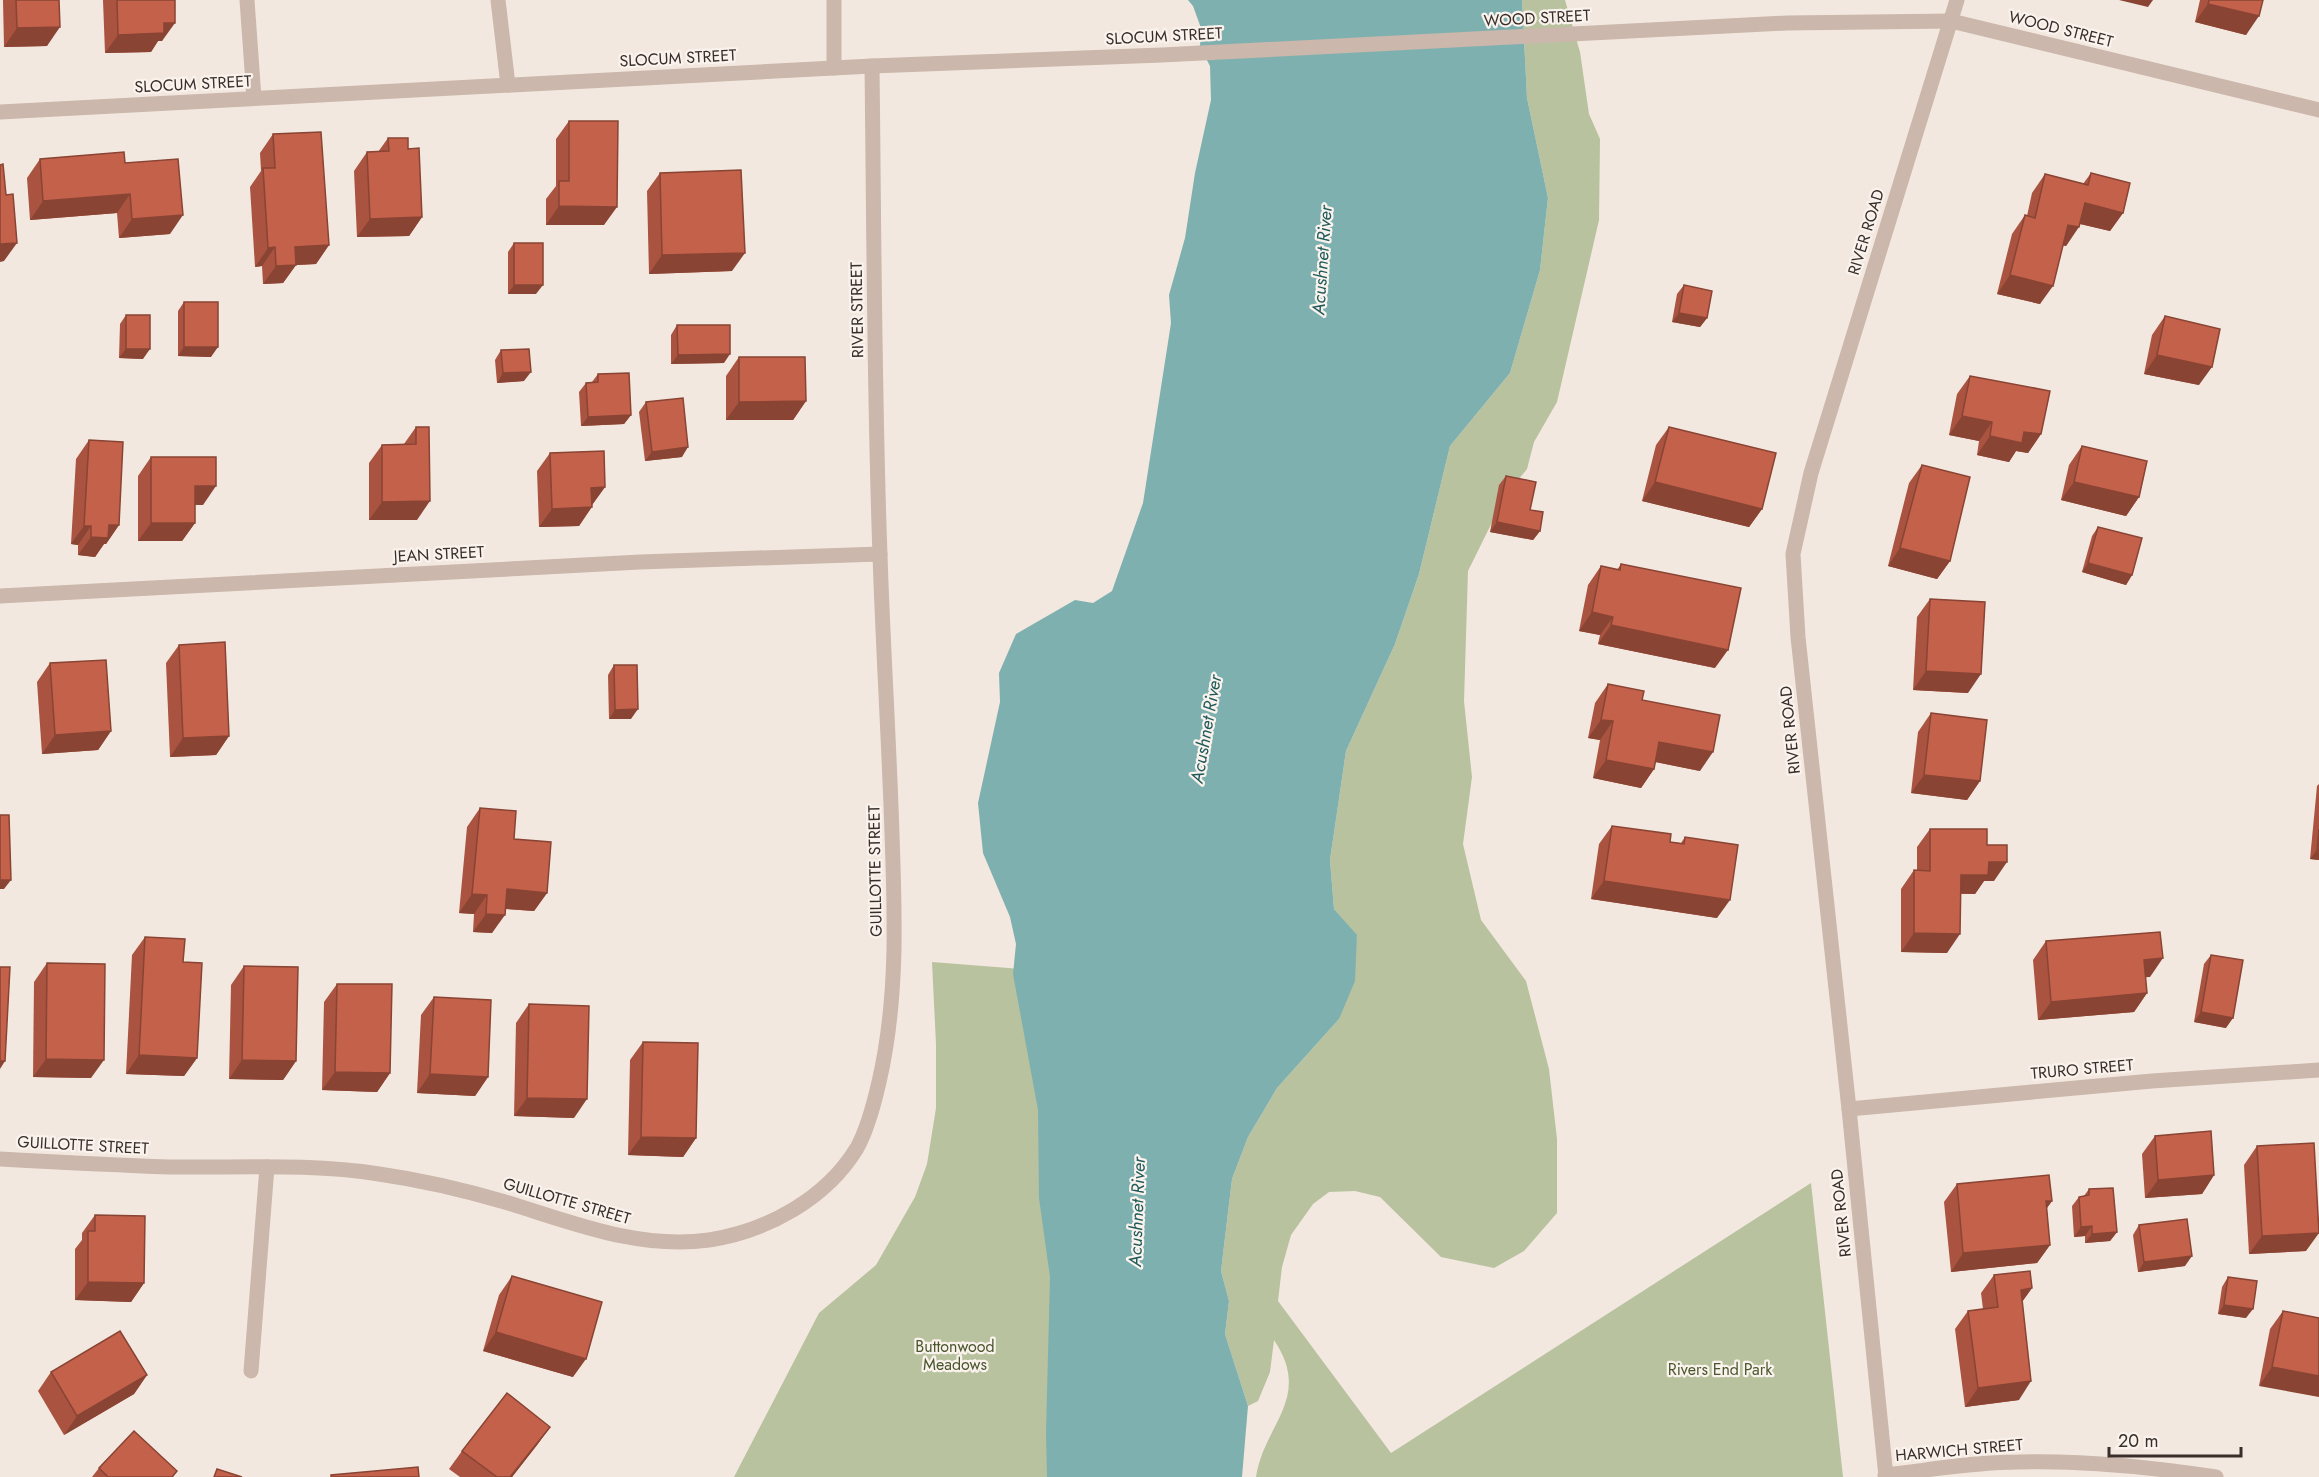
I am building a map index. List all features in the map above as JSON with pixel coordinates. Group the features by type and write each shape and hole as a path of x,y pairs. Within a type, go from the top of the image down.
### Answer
{"street":[{"path":"247,0 254,98"},
{"path":"498,0 507,85"},
{"path":"834,0 834,68"},
{"name":"RIVER ROAD","path":"1885,1476 1849,1109 1798,637 1793,554 1810,473 1957,0"},
{"name":"WOOD STREET","path":"1358,44 1787,23 1951,21 2319,110"},
{"name":"SLOCUM STREET","path":"0,112 872,66 1358,44"},
{"name":"RIVER STREET","path":"872,66 880,554"},
{"name":"JEAN STREET","path":"0,596 640,562 880,554"},
{"name":"GUILLOTTE STREET","path":"0,1159 168,1167 340,1170 406,1178 499,1200 605,1233 673,1242 727,1236 768,1223 795,1209 840,1170 857,1147 872,1113 888,1037 894,969 890,738 880,554"},
{"name":"TRURO STREET","path":"1849,1109 2131,1083 2319,1070"},
{"path":"251,1371 267,1167"},
{"name":"HARWICH STREET","path":"1885,1476 1978,1463 2018,1461 2123,1466 2216,1477"}],"green space":[{"name":"Rivers End Park","path":"1522,0 1565,0 1580,52 1589,114 1600,139 1599,220 1557,402 1534,442 1527,469 1505,496 1468,571 1464,701 1472,777 1463,844 1481,920 1526,981 1549,1069 1557,1139 1557,1213 1524,1251 1494,1268 1441,1257 1380,1197 1355,1191 1329,1192 1313,1204 1291,1235 1282,1267 1278,1301 1391,1453 1811,1183 1843,1477 1256,1477 1261,1458 1288,1395 1289,1378 1285,1360 1274,1340 1270,1372 1258,1401 1248,1406 1225,1334 1229,1301 1221,1271 1232,1179 1248,1137 1277,1088 1339,1019 1357,936 1334,909 1330,860 1346,751 1395,644 1419,574 1450,446 1510,373 1540,270 1548,198 1527,98"},
{"name":"Buttonwood Meadows","path":"932,962 1072,973 1073,1477 734,1477 819,1313 876,1265 915,1197 927,1164 936,1108"}],"water":[{"name":"Acushnet River","path":"1188,0 1522,0 1527,98 1548,198 1540,270 1510,373 1450,446 1419,574 1395,644 1346,751 1330,860 1334,909 1357,935 1355,981 1339,1019 1277,1088 1248,1137 1232,1179 1221,1271 1229,1301 1225,1334 1248,1406 1242,1477 1047,1477 1050,1277 1039,1198 1038,1110 1013,974 1016,944 1010,917 983,853 978,803 1000,702 999,673 1016,634 1075,600 1093,603 1112,591 1143,503 1171,323 1169,295 1185,238 1195,173 1211,100 1210,66 1200,47 1201,28 1193,6"}],"building":[{"path":"16,0 59,0 60,27 17,28"},
{"path":"117,0 175,0 175,23 164,23 164,33 118,35"},
{"path":"2209,0 2263,0 2259,16 2208,4"},
{"path":"569,121 618,121 617,207 559,206 559,181 569,181"},
{"path":"321,132 329,245 295,247 296,265 276,266 275,247 268,248 263,168 275,168 273,134"},
{"path":"388,138 408,138 408,149 419,148 422,217 370,219 367,152 389,151"},
{"path":"124,152 125,163 178,159 183,215 132,219 130,194 43,201 40,159"},
{"path":"3,164 6,195 13,194 17,243 0,244 0,165"},
{"path":"741,170 745,253 662,255 660,173"},
{"path":"2091,173 2130,183 2123,213 2085,203 2079,227 2068,225 2053,286 2010,275 2025,215 2035,218 2045,174 2088,185"},
{"path":"514,243 543,243 543,285 514,285"},
{"path":"1684,285 1712,291 1707,318 1679,313"},
{"path":"184,302 218,302 218,347 184,347"},
{"path":"126,315 150,315 150,349 126,349"},
{"path":"2165,316 2220,329 2212,367 2157,355"},
{"path":"677,325 730,325 730,354 678,355"},
{"path":"529,349 531,372 503,373 501,350"},
{"path":"739,357 805,357 806,401 739,402"},
{"path":"629,373 631,415 588,417 586,383 598,382 598,374"},
{"path":"1970,376 2050,391 2041,434 2024,432 2022,443 1990,436 1992,422 1962,416"},
{"path":"683,398 688,447 652,452 646,402"},
{"path":"416,427 429,427 430,501 382,502 382,445 416,444"},
{"path":"1669,427 1776,453 1762,509 1655,482"},
{"path":"89,440 123,442 119,525 109,525 108,538 91,537 91,526 84,526"},
{"path":"2082,446 2147,461 2139,497 2074,482"},
{"path":"604,451 605,487 591,488 592,507 552,509 550,453"},
{"path":"151,457 216,457 216,486 195,486 195,523 151,523"},
{"path":"1922,465 1970,477 1950,561 1900,548"},
{"path":"1506,476 1536,482 1530,510 1543,512 1540,531 1497,522"},
{"path":"2098,527 2142,538 2132,575 2088,563"},
{"path":"1621,564 1741,588 1728,650 1611,625 1613,617 1592,612 1601,566 1620,570"},
{"path":"1930,599 1985,602 1981,674 1926,671"},
{"path":"225,642 229,736 183,738 179,645"},
{"path":"106,660 111,731 55,735 50,663"},
{"path":"614,665 637,665 638,709 615,710"},
{"path":"1608,684 1644,691 1642,700 1720,715 1713,752 1659,742 1654,769 1606,760 1613,721 1601,720"},
{"path":"1931,713 1987,720 1980,781 1924,775"},
{"path":"480,808 516,811 514,839 551,842 547,893 507,889 505,915 486,914 487,895 472,894"},
{"path":"0,815 9,815 11,880 0,880"},
{"path":"1612,826 1671,834 1670,842 1684,844 1685,837 1738,845 1730,900 1604,881"},
{"path":"1930,829 1987,829 1987,845 2007,845 2007,862 1989,862 1988,875 1961,875 1960,934 1914,933 1914,870 1930,871"},
{"path":"2160,932 2163,958 2144,960 2147,993 2051,1002 2046,941"},
{"path":"145,937 185,939 183,962 202,963 197,1058 139,1055"},
{"path":"2211,955 2243,960 2233,1018 2201,1012"},
{"path":"47,963 105,964 104,1060 46,1059"},
{"path":"244,966 298,967 296,1061 242,1060"},
{"path":"0,967 10,967 5,1061 0,1061"},
{"path":"337,984 392,984 390,1073 335,1072"},
{"path":"434,997 491,1000 488,1077 430,1074"},
{"path":"529,1004 589,1006 587,1099 527,1098"},
{"path":"643,1042 698,1043 696,1138 641,1137"},
{"path":"2211,1131 2214,1175 2158,1180 2155,1136"},
{"path":"2314,1143 2319,1233 2262,1236 2257,1146"},
{"path":"2049,1175 2052,1201 2046,1201 2050,1245 1963,1253 1957,1184"},
{"path":"2113,1188 2117,1232 2092,1234 2092,1226 2081,1227 2079,1197 2089,1195 2089,1189"},
{"path":"95,1215 145,1216 144,1283 88,1282 88,1231 95,1231"},
{"path":"2187,1219 2192,1256 2144,1262 2139,1225"},
{"path":"2030,1271 2032,1288 2021,1290 2031,1381 1978,1388 1968,1311 1998,1307 1994,1275"},
{"path":"512,1276 602,1302 586,1359 496,1332"},
{"path":"2228,1277 2257,1281 2253,1309 2224,1305"},
{"path":"2283,1311 2319,1318 2319,1376 2272,1367"},
{"path":"120,1331 147,1375 77,1416 51,1372"},
{"path":"507,1393 550,1427 510,1477 497,1477 462,1451"},
{"path":"134,1431 177,1471 172,1477 108,1477 99,1468"},
{"path":"418,1467 419,1477 331,1477 331,1475"},
{"path":"217,1469 242,1477 214,1477"}]}
